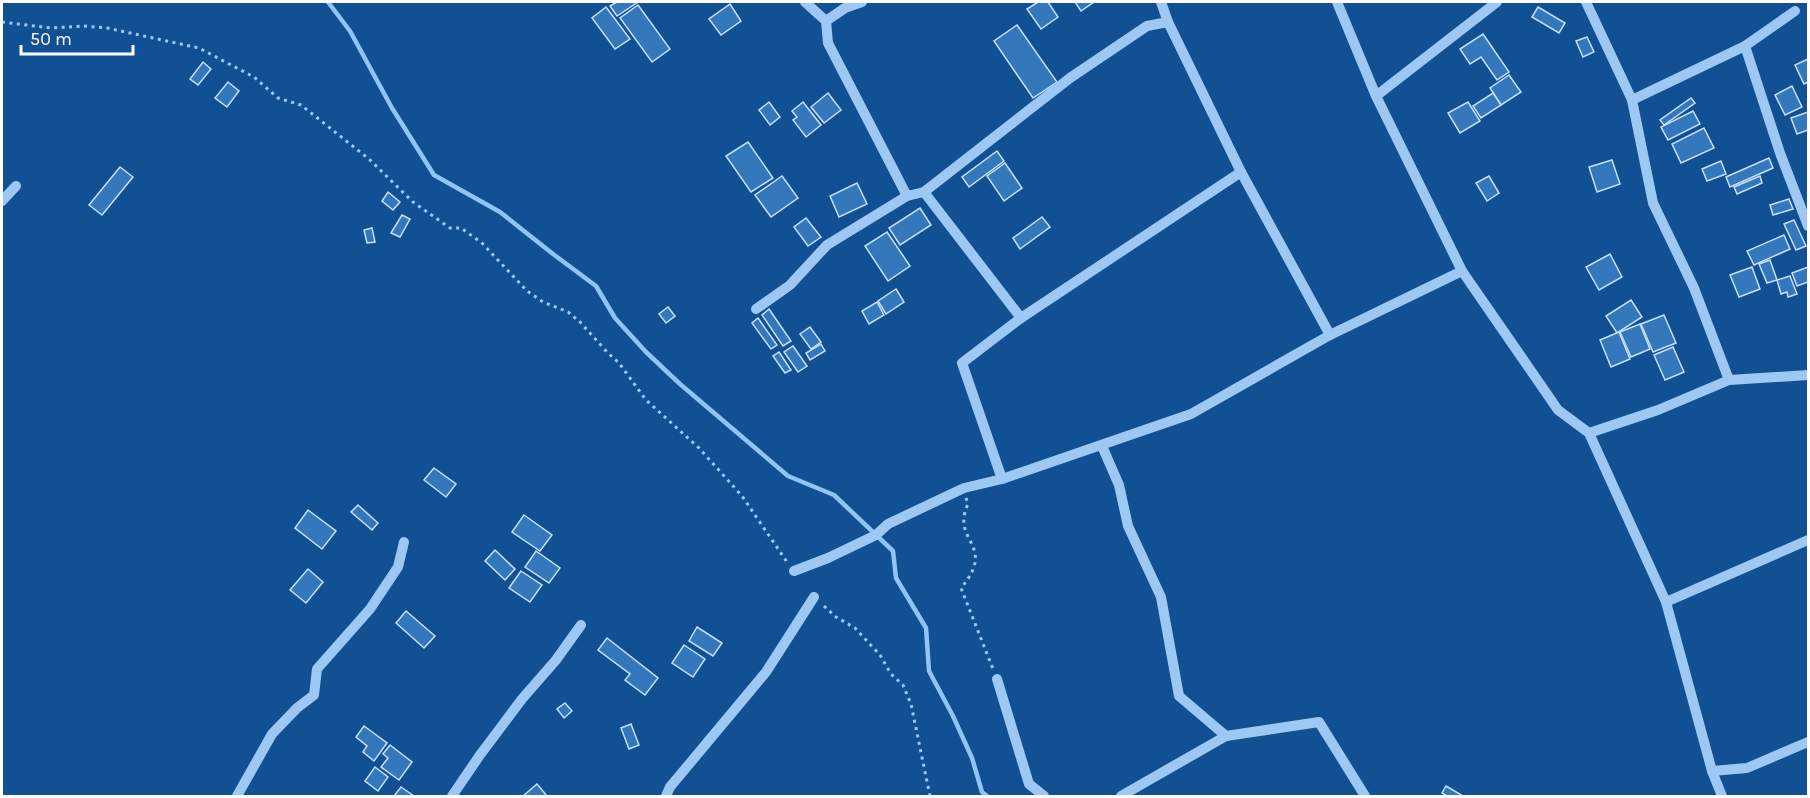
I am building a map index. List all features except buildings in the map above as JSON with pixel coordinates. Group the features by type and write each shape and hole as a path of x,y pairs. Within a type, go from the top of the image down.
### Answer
{"street":[{"path":"806,2 826,21 828,43 907,196"},
{"path":"826,21 845,8 862,2"},
{"path":"1161,2 1168,22 1241,172 1330,334"},
{"path":"1337,2 1376,96 1462,271 1558,410 1589,433 1666,602 1712,771 1722,796"},
{"path":"1376,96 1497,2"},
{"path":"1586,2 1632,100 1653,203 1694,288 1730,380"},
{"path":"1632,100 1745,46 1795,11"},
{"path":"756,309 790,285 827,244 907,196 924,192 1070,78 1148,26 1168,22"},
{"path":"1745,46 1780,153 1809,226"},
{"path":"1002,479 962,363 1021,318 1241,172"},
{"path":"2,201 16,186"},
{"path":"924,192 1021,318"},
{"path":"794,571 876,535 888,524 964,488 1002,479 1191,414 1330,334 1462,271"},
{"path":"1589,433 1658,410 1730,380 1809,375"},
{"path":"1101,446 1119,485 1128,526 1161,597 1179,696 1226,736"},
{"path":"1666,602 1809,540"},
{"path":"237,796 272,734 297,708 314,695 317,669 370,609 398,567 404,542"},
{"path":"666,796 670,787 766,672 814,597"},
{"path":"452,796 494,736 556,660 580,625"},
{"path":"997,679 1029,784 1044,796"},
{"path":"1120,796 1226,736 1319,722 1365,796"},
{"path":"1712,771 1747,768 1809,742"}],"path":[{"path":"2,22 51,28 84,26 107,28 199,48 254,77 278,98 300,105 369,159 413,202 450,228 461,228 482,243 527,291 543,302 568,312 580,322 619,363 646,400 699,448 742,496 777,550 794,571"},
{"path":"964,488 968,504 962,526 976,553 976,562 969,578 961,588 997,679"},
{"path":"814,597 836,617 855,627 880,655 891,675 903,685 911,705 930,796"}],"waterway":[{"path":"328,2 350,31 392,108 434,175 500,212 596,286 615,318 680,384 788,476 834,495 893,551 896,578 926,628 929,671 972,758 982,792 987,796"}]}
